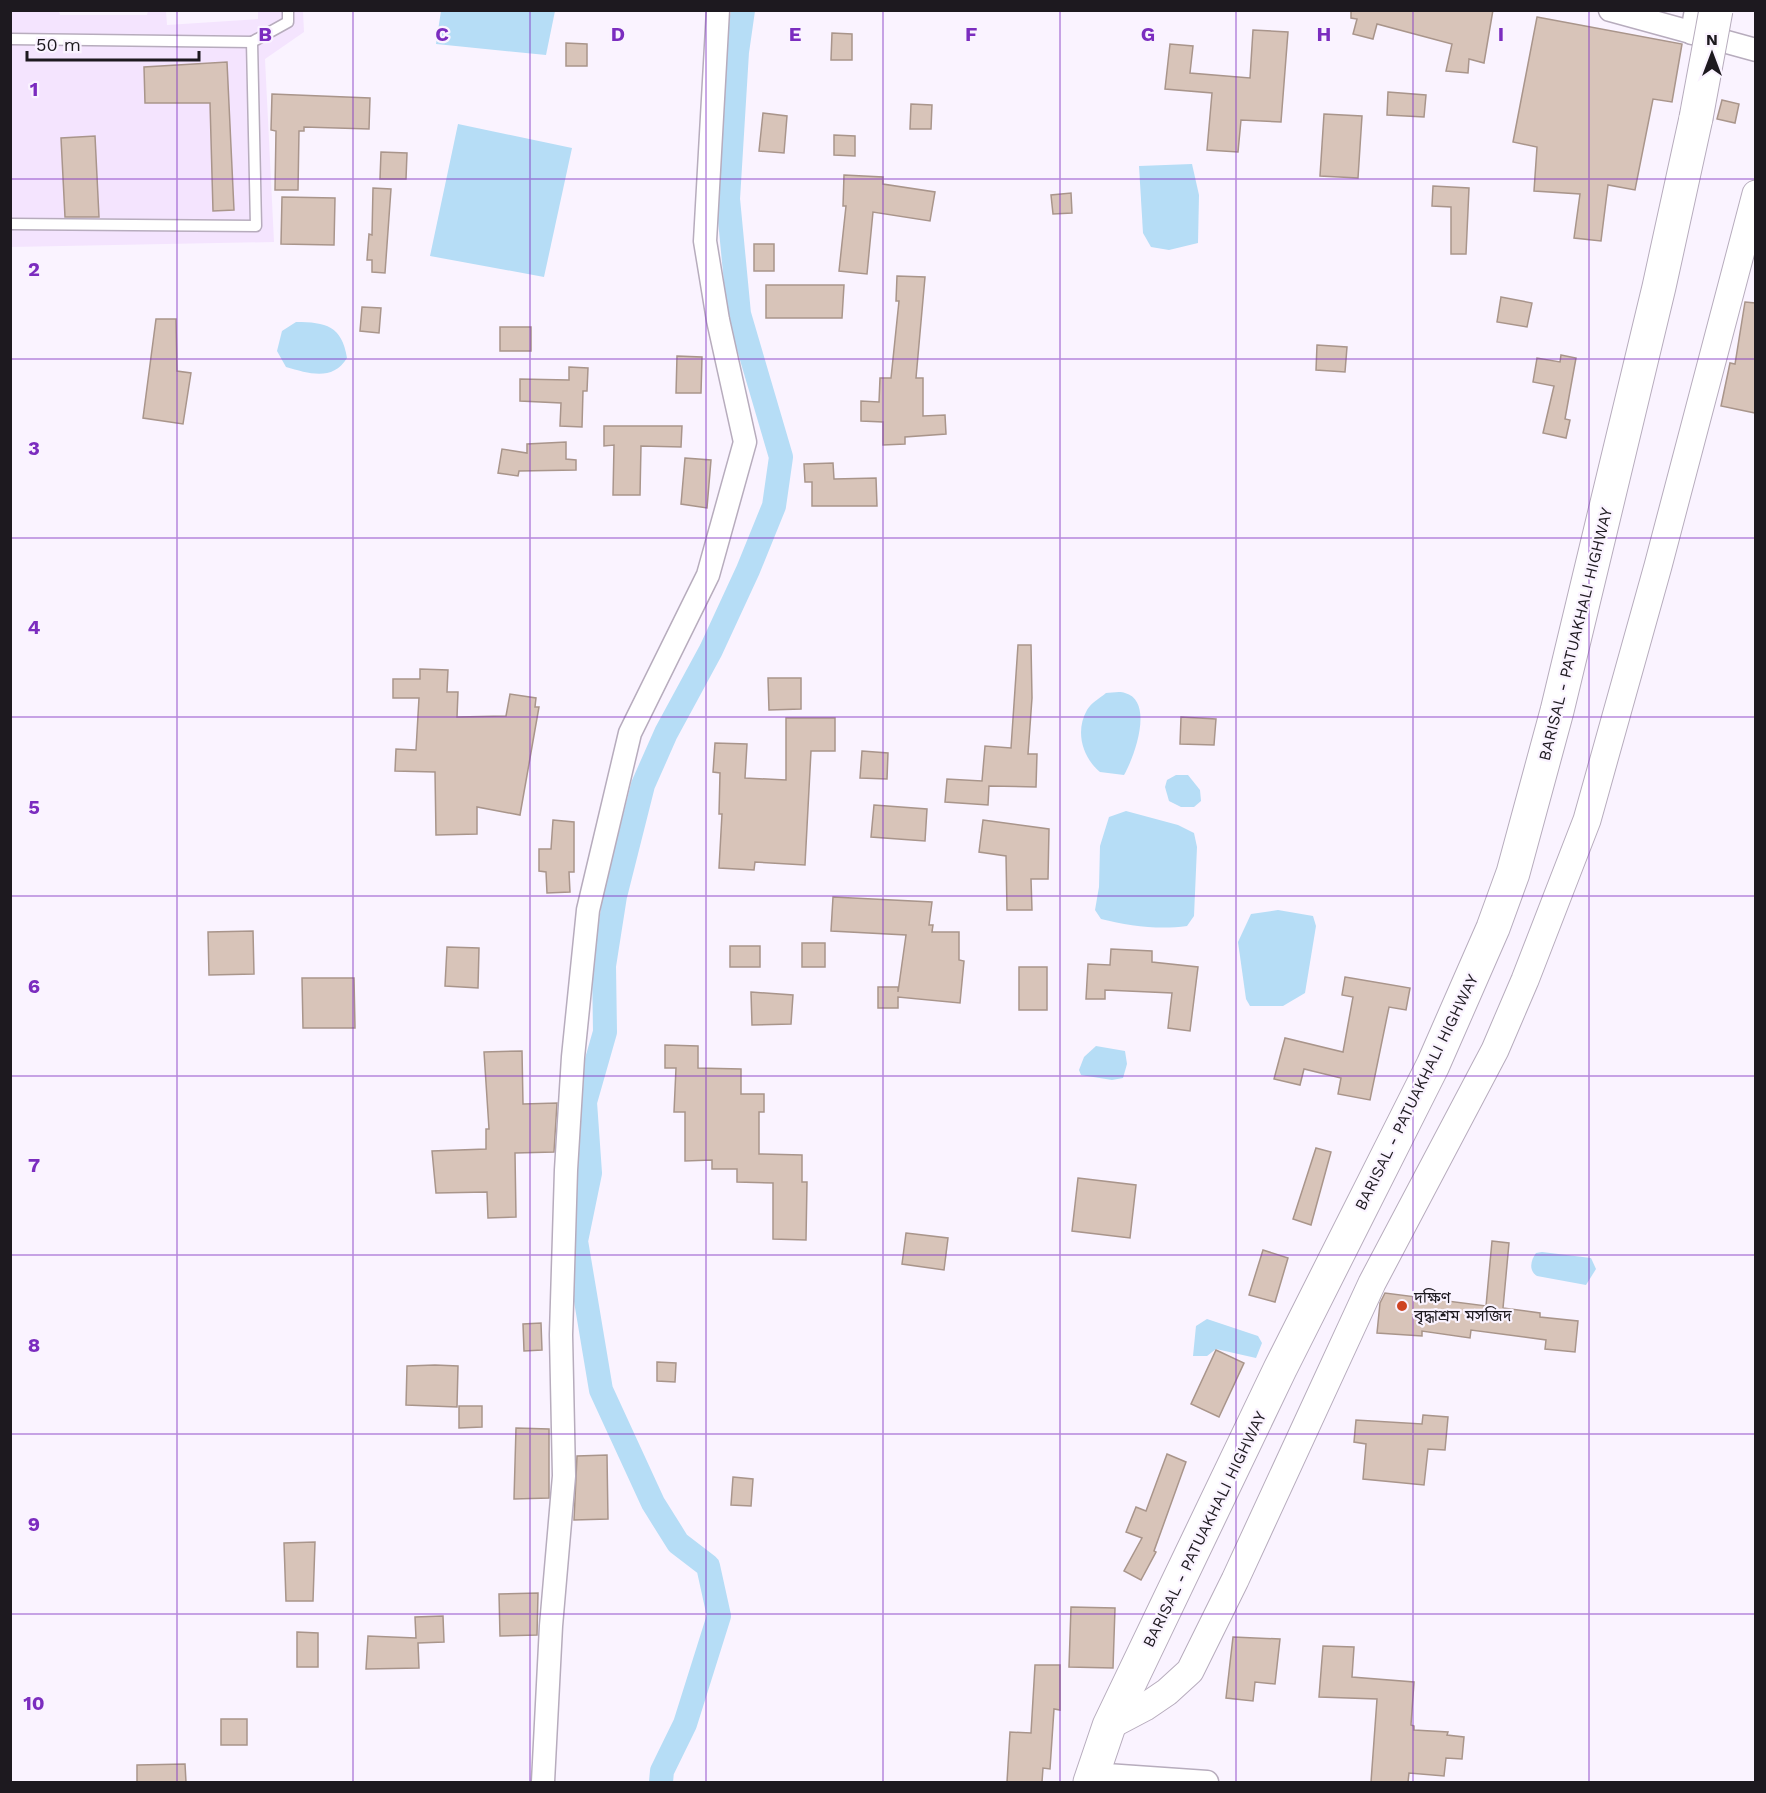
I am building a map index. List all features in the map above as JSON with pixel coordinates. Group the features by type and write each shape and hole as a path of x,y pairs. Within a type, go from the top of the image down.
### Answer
{"highway":[{"name":"BARISAL - PATUAKHALI HIGHWAY","path":"1091,1778 1109,1725 1280,1369 1433,1065 1493,928 1513,873 1557,711 1659,287 1696,118 1716,10"}],"street":[{"path":"543,1782 551,1626 564,1476 561,1335 566,1170 573,1057 588,910 630,733 708,575 745,442 718,320 705,241 718,10"},
{"path":"1610,10 1694,22 1755,50"},
{"path":"1109,1725 1145,1707 1190,1671 1235,1580 1372,1283 1470,1098 1526,980 1587,820 1658,566 1755,194"},
{"path":"1091,1778 1207,1782"}],"lane":[{"path":"10,39 252,42 288,22 288,10"},
{"path":"10,224 256,226 252,42"}],"shaded area":[{"path":"10,11 59,11 60,15 147,15 148,11 166,11 167,25 258,19 258,11 303,11 304,32 265,59 274,242 11,247","holes":["227,62 206,102 205,63","200,65 200,101 145,103 144,67","211,130 231,130 233,211 213,211","95,136 99,216 65,218 61,138"]}],"water":[{"path":"441,11 555,11 546,55 436,44"},
{"path":"458,124 572,148 544,277 430,256"},
{"path":"1192,164 1199,195 1198,243 1169,250 1151,247 1143,233 1139,166"},
{"path":"296,322 316,323 331,328 341,339 347,358 335,370 328,373 304,372 286,367 277,351 282,331"},
{"path":"1106,693 1125,693 1134,698 1139,707 1140,731 1133,756 1124,775 1100,772 1089,759 1082,743 1083,718 1093,703"},
{"path":"1176,775 1188,775 1200,790 1201,801 1194,807 1181,807 1169,801 1165,787 1167,780"},
{"path":"1126,811 1178,825 1194,833 1197,847 1194,916 1187,926 1144,927 1122,924 1101,919 1095,910 1099,887 1100,846 1109,817"},
{"path":"1278,910 1313,916 1316,926 1305,993 1283,1006 1250,1006 1246,999 1238,942 1251,914"},
{"path":"1096,1046 1125,1051 1127,1064 1123,1078 1112,1080 1081,1075 1079,1070 1084,1057"},
{"path":"1536,1253 1591,1258 1596,1269 1586,1285 1537,1276 1532,1271 1532,1262"},
{"path":"1207,1319 1258,1336 1262,1343 1256,1358 1216,1349 1207,1356 1193,1356 1196,1326"}],"building":[{"path":"1351,10 1493,10 1484,63 1469,59 1468,73 1446,71 1452,44 1377,24 1373,39 1353,34 1357,19 1351,18"},
{"path":"1537,17 1682,44 1672,102 1653,99 1635,190 1608,185 1601,241 1574,238 1580,194 1534,191 1537,147 1513,142"},
{"path":"1253,30 1288,32 1281,122 1241,120 1238,152 1207,150 1212,93 1165,89 1170,44 1193,46 1190,73 1250,78"},
{"path":"832,33 852,34 852,60 831,60"},
{"path":"566,43 587,44 587,66 566,66"},
{"path":"227,62 234,210 213,211 210,103 145,103 144,67"},
{"path":"1388,92 1426,95 1424,117 1387,115"},
{"path":"272,94 370,98 369,129 304,127 304,131 299,131 298,190 275,190 276,131 271,130"},
{"path":"1722,100 1739,104 1735,123 1717,119"},
{"path":"911,104 932,105 931,129 910,129"},
{"path":"763,113 787,116 784,153 759,151"},
{"path":"1324,114 1362,116 1358,178 1320,176"},
{"path":"834,135 855,136 855,156 834,155"},
{"path":"95,136 99,217 65,217 61,138"},
{"path":"381,152 407,153 406,179 380,179"},
{"path":"844,175 883,177 883,184 935,192 930,221 873,212 867,274 839,271 846,206 843,206"},
{"path":"1433,186 1469,188 1466,254 1451,254 1451,207 1432,206"},
{"path":"373,188 391,189 385,273 372,272 372,260 367,260 369,234 372,235"},
{"path":"1071,193 1072,213 1053,214 1051,195"},
{"path":"282,197 335,198 334,245 281,244"},
{"path":"754,244 774,244 774,271 754,271"},
{"path":"897,276 925,277 916,378 923,378 923,416 945,415 946,434 905,437 905,444 883,445 883,422 861,421 861,401 879,402 880,378 891,378 899,301 896,301"},
{"path":"766,285 844,285 842,318 766,318"},
{"path":"1501,297 1532,303 1527,327 1497,322"},
{"path":"1745,302 1755,303 1755,413 1721,406 1730,363 1735,364"},
{"path":"362,307 381,308 379,333 360,331"},
{"path":"156,319 176,319 177,371 191,373 183,424 143,418"},
{"path":"500,327 531,327 531,351 500,351"},
{"path":"1317,345 1347,347 1345,372 1316,370"},
{"path":"1561,355 1576,358 1565,419 1570,420 1566,438 1543,433 1554,386 1533,382 1537,358 1560,362"},
{"path":"677,356 702,357 701,393 676,393"},
{"path":"569,367 588,368 587,391 583,391 582,427 560,426 561,403 520,401 520,379 569,380"},
{"path":"604,426 682,426 681,447 641,446 640,495 613,495 614,445 604,446"},
{"path":"566,442 566,459 576,460 576,470 519,471 518,476 498,473 502,449 527,453 527,444"},
{"path":"685,458 711,460 707,508 681,504"},
{"path":"833,463 834,479 876,478 877,506 812,506 812,482 805,482 804,464"},
{"path":"1018,645 1031,645 1032,698 1028,754 1037,754 1036,787 989,786 988,805 945,802 947,779 982,781 985,746 1011,748"},
{"path":"420,669 448,670 447,692 458,692 457,717 506,716 510,694 536,698 535,707 539,707 520,815 477,807 477,834 436,835 435,772 395,771 396,749 416,750 419,698 393,698 393,679 420,679"},
{"path":"768,678 801,678 801,709 769,710"},
{"path":"1181,717 1216,719 1214,745 1180,744"},
{"path":"786,718 835,718 835,751 811,751 805,865 755,862 754,870 719,868 722,814 719,814 720,773 713,772 715,743 747,744 745,778 786,780"},
{"path":"862,751 888,753 887,779 860,778"},
{"path":"874,805 927,809 925,841 871,837"},
{"path":"553,820 574,822 574,872 569,872 570,892 547,893 546,872 539,871 539,849 551,849"},
{"path":"983,820 1049,829 1048,879 1031,879 1032,910 1007,910 1006,856 979,852"},
{"path":"833,897 932,902 929,925 933,925 932,932 959,932 959,960 964,961 960,1003 898,997 898,1008 878,1008 878,987 898,987 898,992 906,935 831,931"},
{"path":"253,931 254,974 209,975 208,932"},
{"path":"802,943 825,943 825,967 802,967"},
{"path":"730,946 760,946 760,967 730,967"},
{"path":"447,947 479,948 478,988 445,986"},
{"path":"1111,949 1152,951 1152,962 1198,967 1190,1031 1168,1028 1172,993 1105,990 1105,999 1086,999 1088,964 1110,965"},
{"path":"1019,967 1047,967 1047,1010 1019,1010"},
{"path":"1345,977 1410,988 1406,1010 1389,1007 1370,1100 1338,1094 1341,1078 1304,1069 1300,1085 1274,1079 1285,1038 1343,1052 1353,997 1342,995"},
{"path":"302,978 354,978 355,1028 303,1028"},
{"path":"751,992 793,995 791,1024 752,1025"},
{"path":"665,1045 698,1046 698,1068 741,1069 741,1094 764,1094 764,1112 759,1112 759,1154 802,1155 802,1182 807,1182 806,1240 773,1239 773,1183 737,1182 737,1169 712,1169 712,1160 685,1161 685,1112 674,1112 676,1068 665,1068"},
{"path":"522,1051 523,1104 557,1103 554,1152 515,1153 516,1217 488,1218 487,1192 436,1193 432,1151 486,1149 486,1129 489,1129 484,1052"},
{"path":"1316,1148 1331,1152 1311,1225 1293,1219"},
{"path":"1078,1178 1136,1185 1130,1238 1072,1231"},
{"path":"906,1233 948,1238 944,1270 902,1264"},
{"path":"1492,1241 1509,1243 1503,1308 1540,1313 1540,1317 1578,1321 1575,1352 1545,1349 1546,1340 1471,1330 1470,1338 1422,1331 1422,1336 1377,1333 1380,1303 1385,1293 1486,1306"},
{"path":"1263,1250 1288,1258 1275,1302 1249,1295"},
{"path":"541,1323 542,1350 524,1351 523,1324"},
{"path":"1216,1350 1244,1363 1219,1417 1191,1404"},
{"path":"657,1362 676,1363 675,1382 657,1381"},
{"path":"407,1366 458,1366 457,1407 406,1405"},
{"path":"459,1406 482,1406 482,1427 459,1428"},
{"path":"1423,1415 1448,1417 1445,1450 1428,1449 1424,1485 1363,1479 1366,1444 1354,1442 1356,1420 1422,1424"},
{"path":"516,1428 549,1429 549,1498 514,1499"},
{"path":"1167,1454 1186,1462 1154,1551 1156,1552 1141,1580 1124,1571 1142,1538 1126,1532 1136,1507 1146,1511"},
{"path":"607,1455 608,1519 574,1520 577,1456"},
{"path":"733,1477 753,1479 751,1506 731,1505"},
{"path":"315,1542 313,1601 286,1601 284,1543"},
{"path":"538,1593 537,1635 500,1636 499,1594"},
{"path":"1071,1607 1115,1608 1113,1668 1069,1667"},
{"path":"443,1616 444,1642 418,1643 419,1668 366,1669 368,1636 416,1638 415,1617"},
{"path":"297,1632 318,1633 318,1667 297,1667"},
{"path":"1233,1637 1280,1639 1275,1684 1255,1682 1253,1701 1226,1698"},
{"path":"1323,1646 1354,1647 1352,1677 1414,1682 1411,1725 1414,1726 1414,1730 1448,1732 1447,1735 1464,1737 1462,1759 1446,1758 1444,1776 1409,1773 1408,1782 1371,1782 1377,1699 1319,1697"},
{"path":"1035,1665 1060,1665 1060,1710 1054,1709 1050,1769 1043,1768 1042,1782 1007,1782 1010,1732 1031,1733"},
{"path":"221,1719 247,1719 247,1745 221,1745"},
{"path":"185,1764 186,1782 137,1782 137,1765"}],"waterway":[{"path":"661,1782 662,1771 685,1724 719,1616 708,1566 678,1543 653,1503 601,1390 576,1241 590,1173 585,1102 605,1032 604,966 615,896 643,785 666,733 711,650 748,570 774,506 781,457 739,314 728,199 737,52 743,10"}],"place":[{"name":"দক্ষিণ বৃদ্ধাশ্রম মসজিদ","path":"1402,1306"}]}
